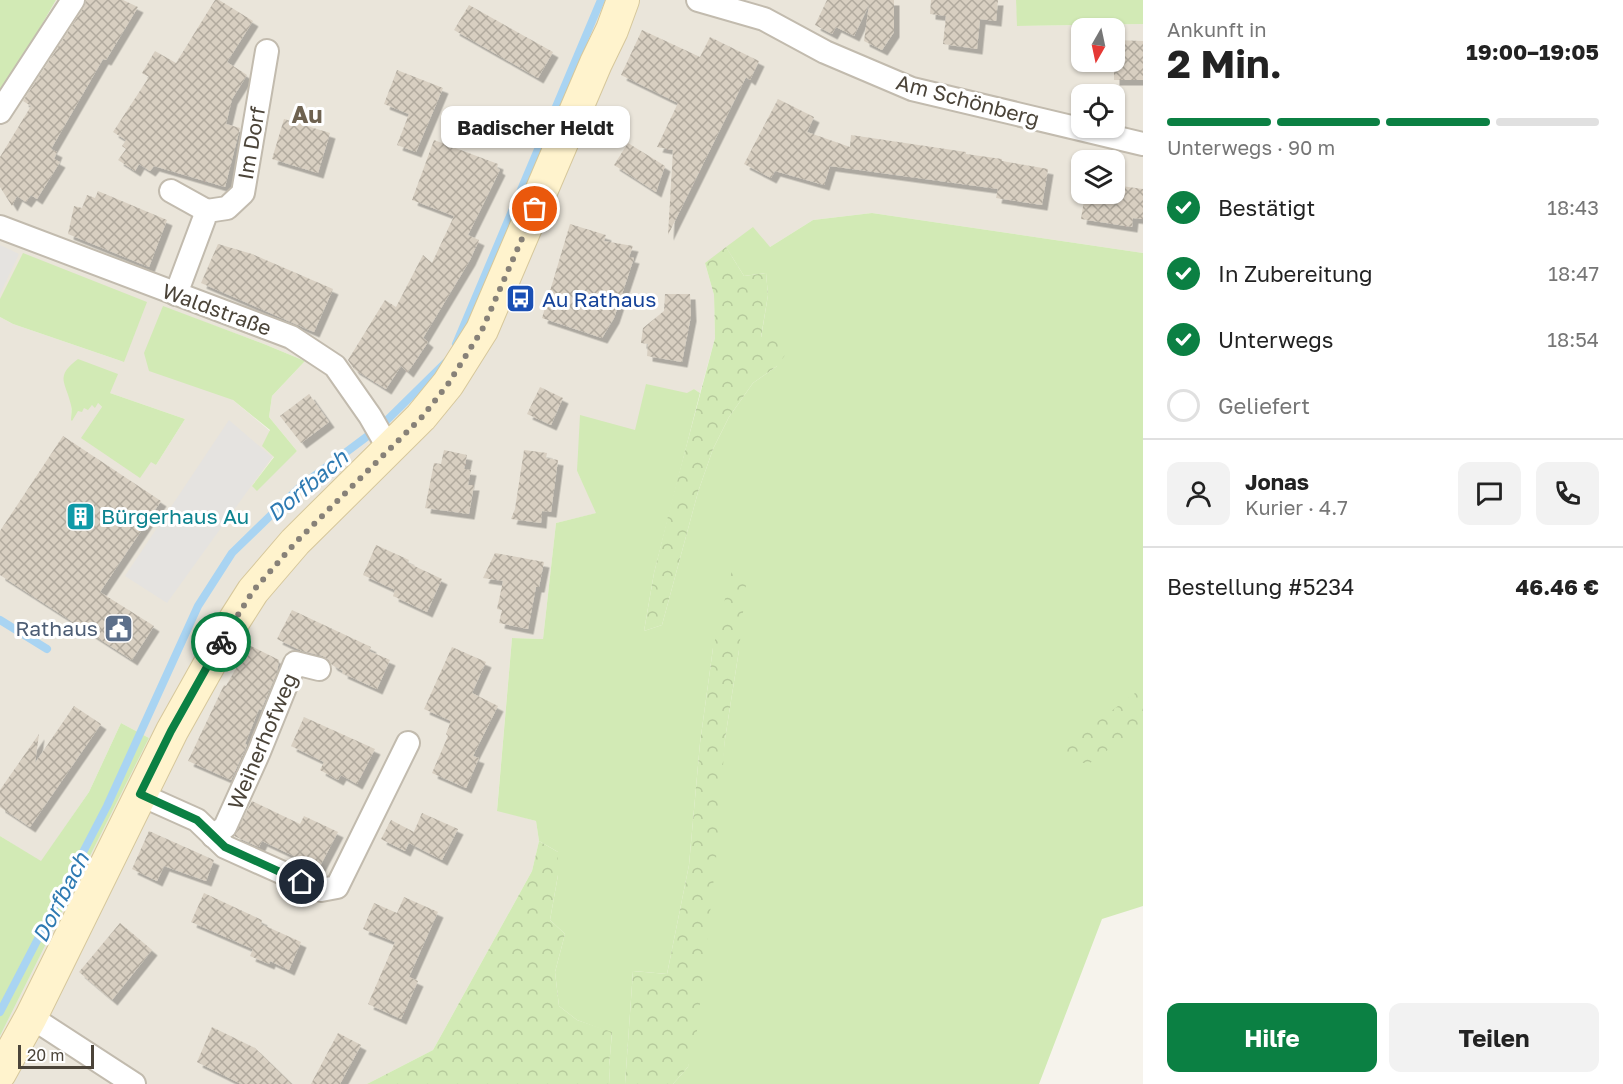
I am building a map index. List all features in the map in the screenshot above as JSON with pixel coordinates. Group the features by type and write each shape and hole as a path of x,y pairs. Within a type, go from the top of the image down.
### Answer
{"main road":[{"path":"0,1073 31,1017 171,731 253,591 387,444 422,417 448,384 482,330 623,0"}],"street":[{"path":"0,112 73,0"},
{"name":"Am Schönberg","path":"698,0 764,19 825,52 912,89 1143,144"},
{"name":"Im Dorf","path":"207,211 227,208 243,193 267,51"},
{"path":"171,191 207,211 176,294"},
{"name":"Waldstraße","path":"0,228 291,337 334,366 387,444"},
{"name":"Weiherhofweg","path":"213,836 225,827 259,752 295,663 319,669"},
{"name":"Weiherhofweg","path":"140,794 197,820 225,847 321,890 337,887 408,743"},
{"path":"31,1017 134,1084"}],"shaded area":[{"name":"Au","path":"56,0 1016,0 1018,26 1071,25 1071,72 1125,72 1125,24 1143,24 1143,253 872,213 813,220 770,247 705,263 714,295 715,338 700,393 694,389 577,471 597,513 556,523 543,639 512,638 497,810 536,821 539,841 532,871 433,1050 367,1084 0,1084 0,1036 149,738 121,723 89,792 41,862 0,836 0,317 13,324 124,362 0,299 0,97","holes":["163,307 305,361 272,396 269,417 297,451 252,486 274,456 270,431 233,400","110,393 185,419 156,465 98,403 78,410 71,420 71,406"]},
{"path":"0,245 19,254 0,294"},
{"path":"229,420 272,457 167,603 125,576"}],"green space":[{"path":"0,0 56,0 0,97"},
{"path":"1016,0 1143,0 1143,24 1125,24 1125,18 1071,18 1071,25 1017,26"},
{"path":"872,213 1143,253 1143,906 1102,919 1039,1084 673,1084 688,1067 725,739 739,650 713,648 700,743 689,865 667,974 633,971 625,1084 610,1084 612,1033 577,1020 559,1006 555,972 565,934 550,920 558,875 558,852 539,841 536,821 497,811 512,638 543,639 556,523 596,513 577,471 580,415 635,430 646,384 687,393 694,389 700,393 654,573 644,631 662,625 698,492 713,449 729,417 753,383 777,366 778,337 761,338 768,295 766,273 744,276 726,247 753,227 770,247 813,220"},
{"path":"726,247 744,276 766,273 768,295 761,337 778,337 794,343 777,366 753,383 729,417 713,449 698,492 662,625 644,631 654,573 715,338 714,295 705,263"},
{"path":"23,253 147,302 124,362 13,324 0,317 0,299"},
{"path":"163,306 305,361 272,396 269,417 297,451 257,491 252,486 274,457 262,446 270,430 233,400 149,371 144,353"},
{"path":"78,359 118,374 110,393 185,419 156,465 151,462 140,478 81,438 102,407 98,403 95,408 92,405 88,410 84,408 82,412 78,411 71,420 71,405 64,375"},
{"path":"734,562 748,566 739,650 725,739 716,859 696,1040 688,1067 673,1084 625,1084 633,971 667,974 689,865 700,743 713,648"},
{"path":"1143,687 1143,724 1090,763 1074,763 1064,753 1072,741"},
{"path":"121,723 149,738 0,1036 0,836 41,861 89,792"},
{"path":"539,841 558,852 558,875 550,920 565,934 555,972 559,1006 577,1020 612,1032 610,1084 367,1084 433,1050 532,871"}],"building":[{"path":"86,0 123,0 138,7 106,60 103,59 51,149 57,152 54,159 60,162 37,199 31,195 26,202 17,196 12,206 0,187 0,157 31,106 23,101 84,7"},
{"path":"215,0 219,0 253,21 227,62 247,75 232,99 226,124 240,128 225,187 154,166 150,171 139,164 135,171 118,160 126,149 122,146 126,140 113,132 149,77 142,73 155,51 176,63"},
{"path":"827,0 894,0 894,32 882,50 864,41 869,5 854,36 836,27 832,34 815,25"},
{"path":"931,0 998,0 996,21 980,19 977,49 943,44 946,16 930,14"},
{"path":"469,5 553,52 538,78 454,30"},
{"path":"642,30 700,57 710,37 759,61 750,80 746,77 668,235 673,150 657,147 678,103 621,75"},
{"path":"1125,40 1143,41 1143,80 1114,80 1114,72 1125,72"},
{"path":"397,70 443,88 416,152 397,145 409,114 384,104"},
{"path":"778,99 814,117 807,132 850,147 851,135 966,152 966,154 1048,169 1042,205 996,198 998,189 830,166 824,185 775,171 771,178 744,164"},
{"path":"284,119 330,133 318,173 272,159"},
{"path":"434,140 498,164 497,168 500,170 468,235 479,240 470,260 423,338 428,342 408,372 401,366 386,389 354,369 348,360 385,300 396,307 423,255 432,263 454,216 412,200"},
{"path":"628,143 665,166 656,192 614,165"},
{"path":"1125,187 1143,189 1143,219 1133,218 1132,227 1081,219 1083,204 1125,204"},
{"path":"98,191 167,220 149,267 68,234 74,206 82,208 87,195 95,198"},
{"path":"570,224 606,235 604,241 633,246 629,257 634,258 614,318 602,338 542,318"},
{"path":"218,244 252,254 333,289 314,332 201,283"},
{"path":"665,294 690,294 691,316 682,362 647,356 648,344 641,343 643,328 664,311"},
{"path":"540,387 563,398 551,425 527,414"},
{"path":"309,394 329,422 301,443 280,416"},
{"name":"Bürgerhaus Au","path":"63,436 161,501 100,592 154,626 132,660 0,575 0,531"},
{"path":"444,450 467,455 464,469 471,470 468,485 474,485 469,514 425,508 434,463 441,464"},
{"path":"524,450 547,453 546,458 558,460 551,512 542,511 541,523 511,519 515,509"},
{"path":"376,545 442,579 427,612 393,596 395,590 363,575"},
{"path":"495,553 544,562 539,587 536,587 528,629 499,623 502,610 497,609 503,581 483,578"},
{"path":"292,610 371,647 369,651 390,660 377,689 342,673 343,671 323,656 302,651 277,639"},
{"path":"249,645 279,660 277,672 261,710 259,709 245,744 247,745 231,780 188,761 224,685 226,686"},
{"path":"452,647 486,662 472,693 498,706 473,756 479,758 466,788 432,773 448,736 446,734 451,721 424,709"},
{"path":"74,706 101,724 30,827 0,807 0,790 39,734 35,763"},
{"path":"304,717 375,749 357,784 341,775 338,780 320,770 324,762 291,746"},
{"path":"252,801 300,824 304,816 338,832 319,868 262,841 259,847 234,836"},
{"path":"422,813 458,829 442,860 409,843"},
{"path":"391,820 414,832 405,851 381,839"},
{"path":"149,831 214,860 206,881 164,866 157,881 132,869"},
{"path":"204,893 262,920 261,924 301,942 289,970 270,961 269,964 250,956 253,949 191,922"},
{"path":"404,897 438,912 409,977 418,981 401,1019 368,1004 395,942 363,929 374,903 397,913"},
{"path":"120,923 152,950 112,1000 79,972"},
{"path":"212,1027 255,1048 292,1084 241,1084 197,1062"},
{"path":"338,1033 361,1045 340,1084 311,1084"}],"waterway":[{"name":"Dorfbach","path":"456,344 601,0"},
{"name":"Dorfbach","path":"0,1012 107,806 198,606 232,553 301,486 381,426 446,362"},
{"path":"0,620 47,649"}],"way so far":[{"path":"221,642 253,591 296,542 422,417 448,384 482,330 535,209"}],"place":[{"name":"Badischer Heldt","path":"535,209"},
{"name":"Au Rathaus","path":"521,299"},
{"name":"Bürgerhaus Au","path":"80,516"},
{"name":"Rathaus","path":"119,628"}],"district":[{"name":"Au","path":"307,113"}],"route":[{"path":"221,642 171,731 140,794 197,820 225,847 302,882"}]}
